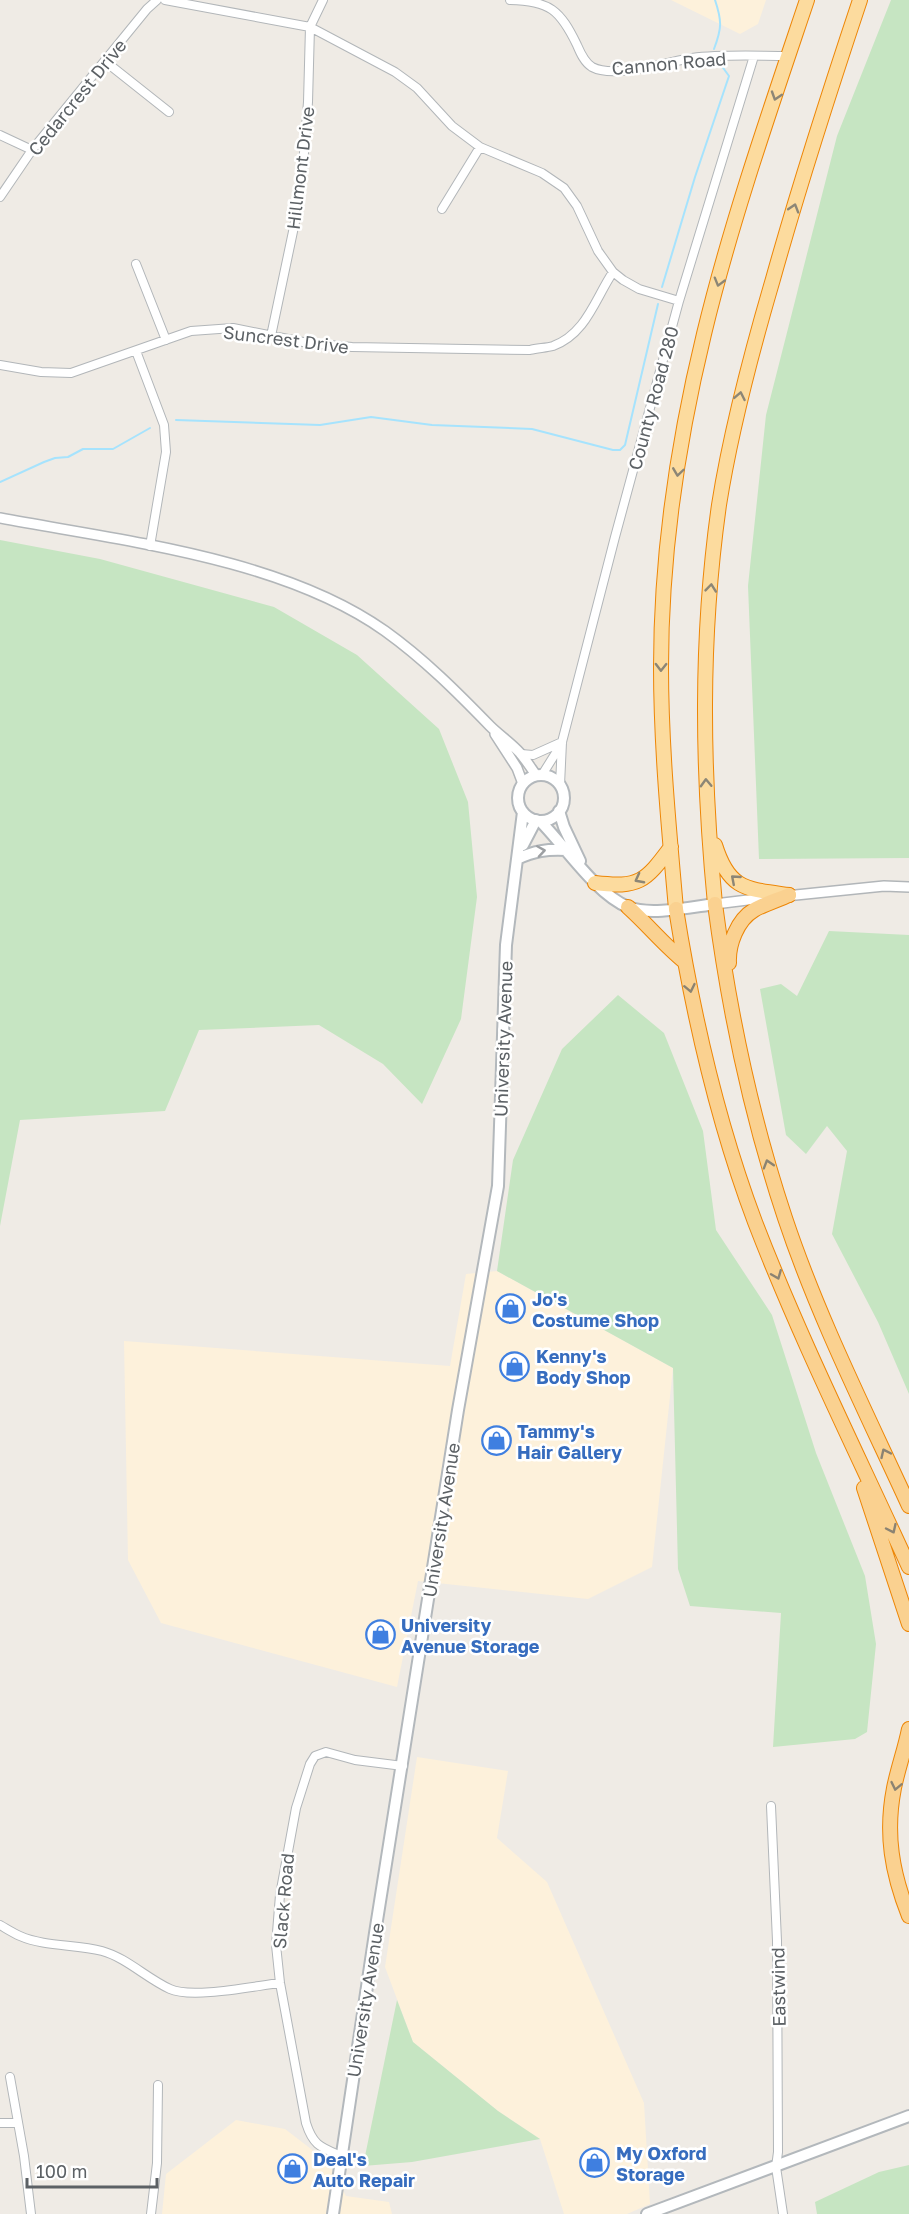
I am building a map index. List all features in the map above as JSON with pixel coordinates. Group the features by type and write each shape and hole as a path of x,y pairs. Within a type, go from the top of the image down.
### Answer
{"highway":[{"path":"807,0 740,208 704,334 686,420 670,523 661,666 663,770 676,909 685,962 702,1043 725,1132 755,1221 794,1315 909,1567"},
{"path":"860,0 787,230 742,384 720,505 709,605 704,712 707,819 714,904 731,1010 741,1062 761,1140 786,1220 817,1302 909,1506"},
{"path":"707,819 721,864 732,880 749,890 789,895"},
{"path":"595,883 618,886 643,879 671,847"},
{"path":"731,1010 728,953 732,938 752,910 789,895"},
{"path":"628,907 685,962"},
{"path":"839,1415 909,1624"},
{"path":"909,1729 894,1788 890,1822 891,1858 899,1892 909,1916"}],"main road":[{"path":"538,820 547,820 559,812 564,798 560,785 549,776 539,775 523,784 518,798 523,812 538,820 595,883 628,907 641,910 676,909 714,904"},
{"name":"University Avenue","path":"333,2214 460,1398 498,1186 506,945 523,812"},
{"path":"559,812 582,867"},
{"name":"University Avenue","path":"517,859 538,820"},
{"path":"517,859 533,851 566,850"},
{"path":"647,2214 708,2190 776,2168 909,2116"}],"street":[{"name":"Cedarcrest Drive","path":"0,197 32,150 147,9 157,0"},
{"path":"165,0 310,27 395,72 417,88 452,126 480,147 542,173 564,188 578,206 598,251 613,272 639,289 679,301"},
{"name":"Hillmont Drive","path":"271,336 302,178 308,102 310,27 323,0"},
{"name":"Cannon Road","path":"510,0 528,0 548,6 562,17 582,57 593,67 611,71 632,70 693,58 788,56"},
{"name":"County Road 280","path":"562,742 679,301 754,56"},
{"path":"106,62 170,112"},
{"path":"0,135 32,150"},
{"path":"442,208 480,147"},
{"path":"136,264 166,340"},
{"name":"Suncrest Drive","path":"0,364 41,372 71,372 191,331 233,328 308,343 352,347 530,350 552,346 568,338 585,322 613,272"},
{"path":"136,351 164,425 165,438 165,466 150,546"},
{"path":"0,518 150,546 245,567 294,585 344,606 384,630 417,656 474,708 539,775 562,742"},
{"path":"491,726 517,768 523,784"},
{"path":"521,754 533,755 545,752 562,742"},
{"path":"560,785 562,742"},
{"path":"714,904 884,886 909,887"},
{"name":"Slack Road","path":"341,2156 319,2147 310,2137 304,2113 280,1983 276,1945 280,1895 296,1808 310,1764 315,1756 326,1752 337,1753 355,1760 403,1766"},
{"name":"Eastwind","path":"771,1806 777,1941 778,2152 776,2168 783,2214"},
{"path":"0,1925 21,1937 40,1942 88,1947 112,1954 152,1979 177,1991 198,1992 280,1983"},
{"path":"10,2077 16,2123 24,2156 31,2214"},
{"path":"151,2214 157,2163 158,2085"},
{"path":"0,2123 16,2123"}],"shaded area":[{"path":"671,0 766,0 758,24 740,34"},
{"path":"497,1271 673,1368 652,1567 588,1599 418,1581 397,1687 161,1623 128,1560 124,1341 450,1366 466,1274"},
{"path":"417,1757 508,1771 497,1838 547,1882 644,2103 650,2204 627,2214 564,2214 540,2139 498,2111 413,2042 385,1967"},
{"path":"236,2120 285,2129 328,2162 346,2196 389,2202 392,2214 162,2214 166,2174"}],"green space":[{"path":"891,0 909,0 909,858 759,859 748,586 766,415 837,136"},
{"path":"0,540 100,559 274,607 357,655 439,729 468,802 477,897 461,1019 422,1104 383,1064 319,1025 199,1030 165,1111 20,1120 0,1226"},
{"path":"829,931 909,935 909,1394 878,1322 832,1234 847,1151 827,1126 806,1154 786,1135 760,989 781,984 797,996"},
{"path":"618,995 664,1033 703,1131 716,1230 772,1315 816,1453 865,1576 876,1644 867,1732 855,1739 773,1747 781,1613 690,1606 678,1569 673,1368 497,1271 513,1160 562,1049"},
{"path":"397,2000 413,2042 498,2111 540,2139 412,2162 363,2166"},
{"path":"909,2165 909,2214 817,2214 815,2202 879,2172"}],"waterway":[{"path":"714,49 720,24 715,0"},
{"path":"662,287 695,177 729,76 721,65"},
{"path":"176,420 320,425 371,417 432,425 532,429 620,450 625,445 658,304"},
{"path":"0,482 44,462 68,457 83,449 113,449 150,428"}],"place":[{"name":"Jo's Costume Shop","path":"511,1309"},
{"name":"Kenny's Body Shop","path":"515,1366"},
{"name":"Tammy's Hair Gallery","path":"496,1441"},
{"name":"University Avenue Storage","path":"380,1635"},
{"name":"My Oxford Storage","path":"595,2163"},
{"name":"Deal's Auto Repair","path":"292,2169"}]}
